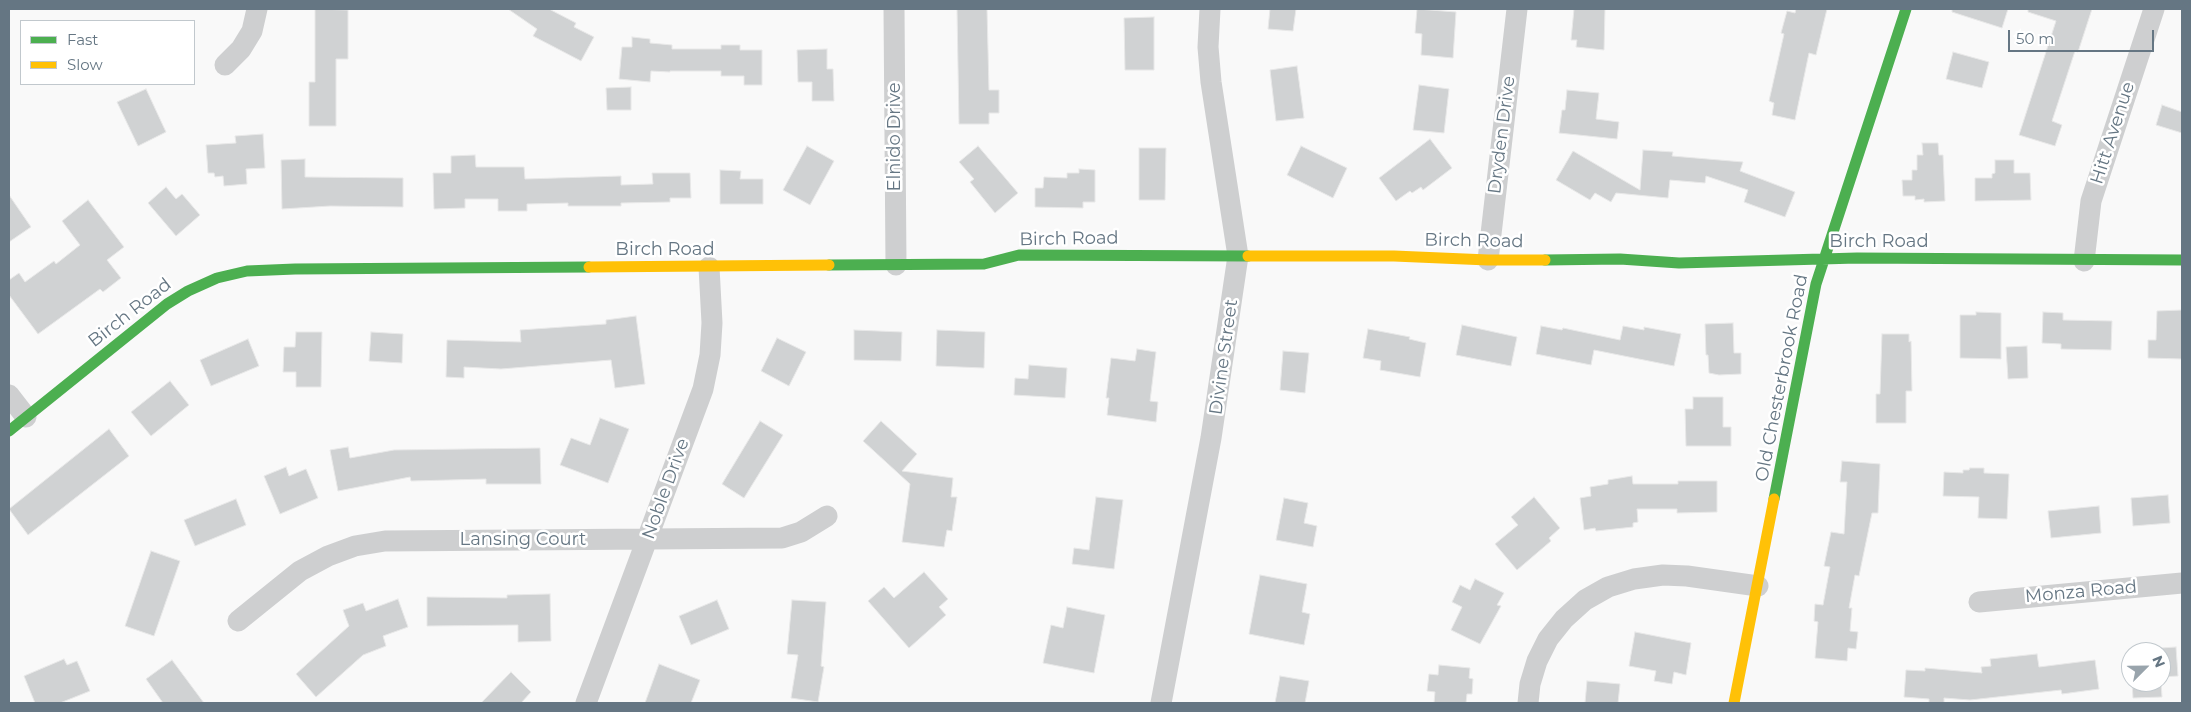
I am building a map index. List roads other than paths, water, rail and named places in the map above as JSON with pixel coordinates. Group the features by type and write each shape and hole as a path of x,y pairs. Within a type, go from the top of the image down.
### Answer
{"street":[{"path":"225,65 242,49 252,31 257,9"},
{"name":"Elnido Drive","path":"894,9 896,266"},
{"name":"Divine Street","path":"1161,703 1212,438 1238,256 1211,82 1208,47 1210,9"},
{"name":"Dryden Drive","path":"1488,260 1517,9"},
{"name":"Old Chesterbrook Road","path":"1734,703 1810,310 1906,9"},
{"name":"Hitt Avenue","path":"2084,261 2091,201 2154,9"},
{"name":"Birch Road","path":"9,432 167,304 188,291 217,278 247,271 305,269 896,266 984,264 1020,256 1394,256 1488,260 1620,259 1688,263 1825,260 2182,260"},
{"name":"Noble Drive","path":"586,703 703,389 710,356 712,324 710,267"},
{"path":"9,395 26,417"},
{"name":"Lansing Court","path":"238,621 300,571 328,556 355,546 385,541 782,538 801,532 827,516"},
{"path":"1528,703 1530,684 1537,661 1548,639 1564,618 1585,600 1608,587 1634,578 1663,575 1687,576 1758,586"},
{"name":"Monza Road","path":"1979,602 2182,583"}]}
